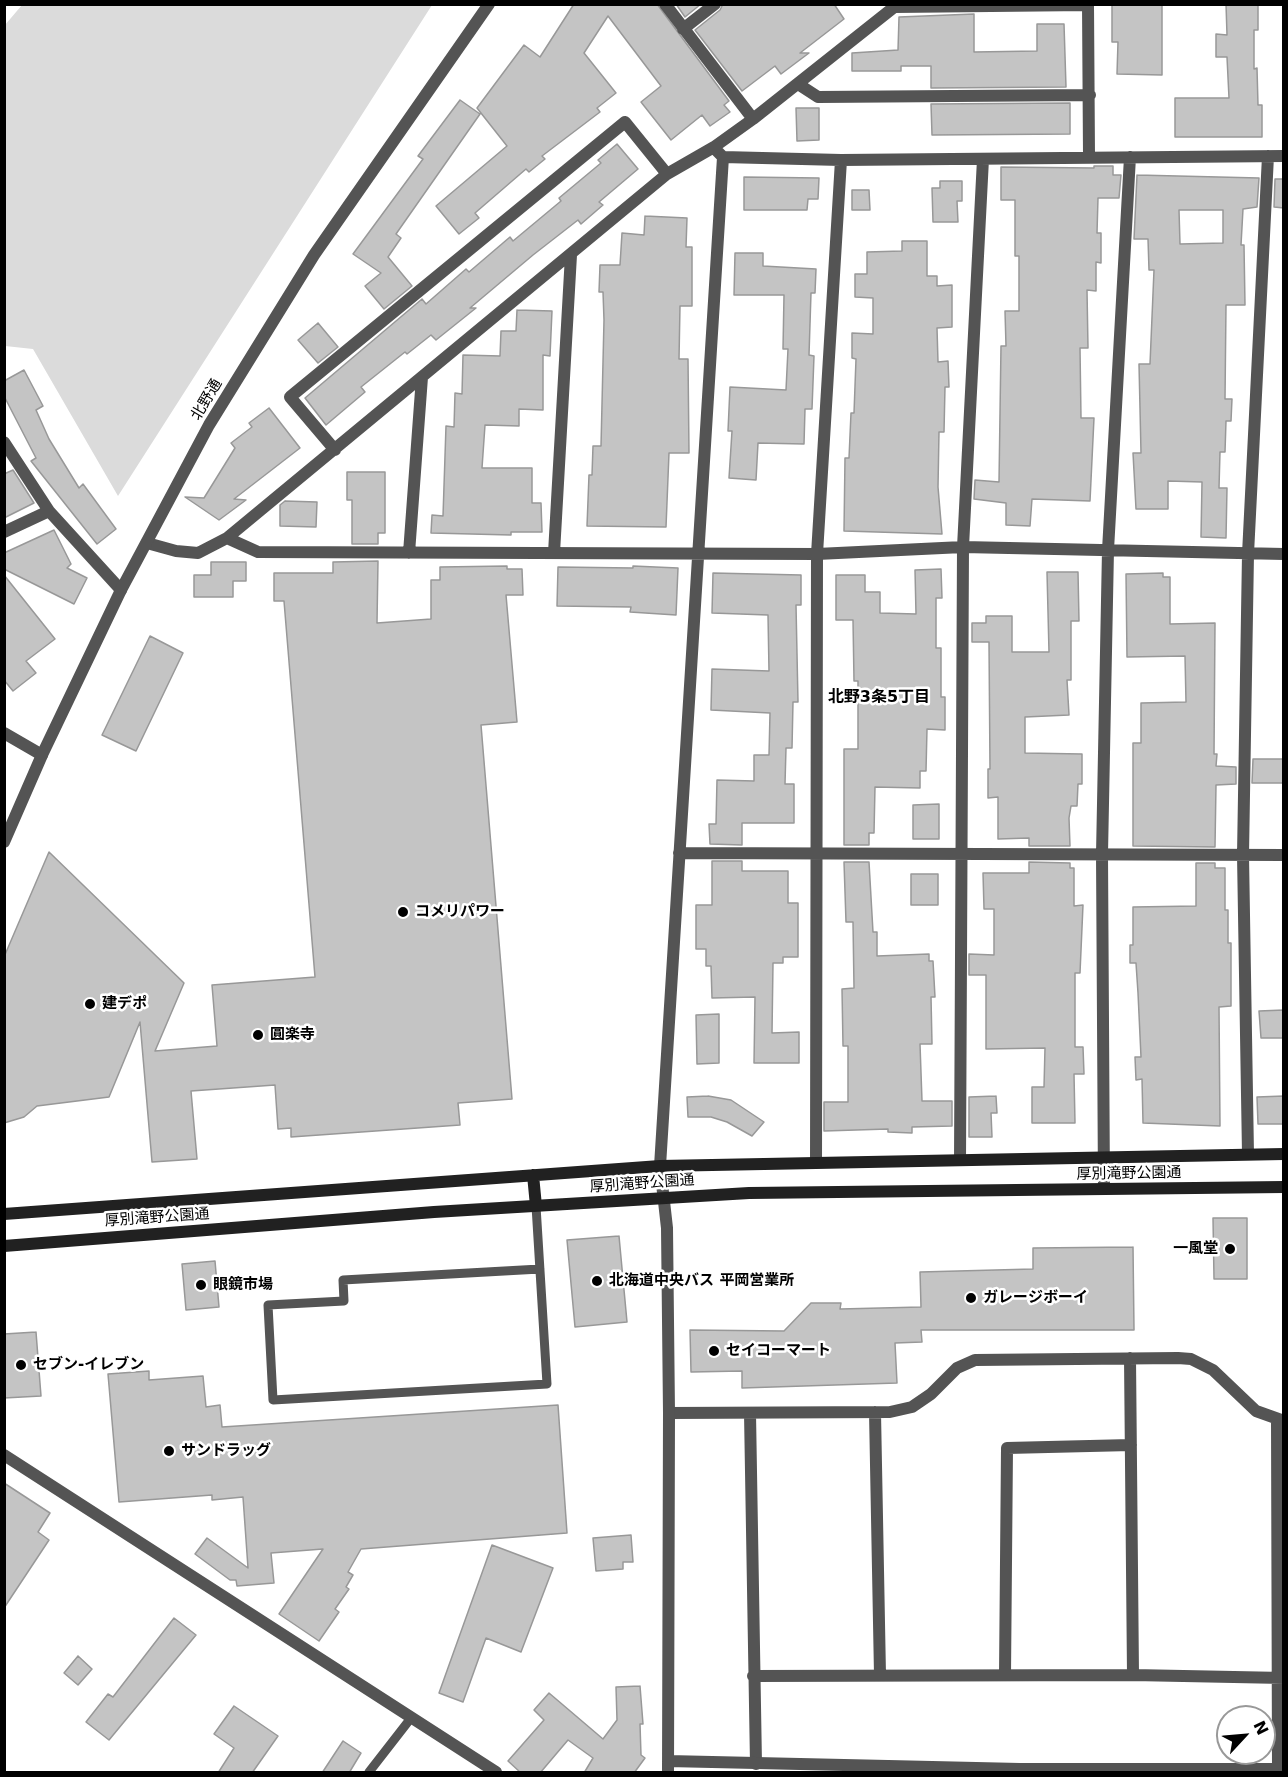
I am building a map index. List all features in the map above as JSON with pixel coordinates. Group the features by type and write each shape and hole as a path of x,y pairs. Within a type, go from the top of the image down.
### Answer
{"main road":[{"name":"厚別滝野公園通","path":"4,1214 660,1166 1284,1154"},
{"path":"533,1175 536,1206"},
{"name":"厚別滝野公園通","path":"4,1246 536,1206 749,1193 1284,1187"}],"street":[{"name":"北野通","path":"4,842 42,755 121,590 209,425 314,255 489,4"},
{"path":"664,4 753,119"},
{"path":"683,29 715,4"},
{"path":"147,543 176,551 198,553 226,538 667,174 714,147 753,119 896,6 1088,5 1089,156"},
{"path":"798,84 818,97 1090,95"},
{"path":"335,450 290,397 625,122 667,174"},
{"path":"669,1413 875,1412 912,1407 931,1394 957,1368 975,1360 1191,1359 1213,1370 1257,1411 1280,1421 1281,1769 1020,1771 756,1764 668,1767 667,1228 660,1166 723,157 714,147"},
{"path":"1248,1154 1243,855 1248,554 1268,156"},
{"path":"723,157 841,160 1284,156"},
{"path":"1104,1189 1102,1158 1102,854 1108,550 1130,157"},
{"path":"960,1160 963,548 983,159"},
{"path":"816,1162 817,554 841,160"},
{"path":"554,553 571,255"},
{"path":"409,553 422,377"},
{"path":"4,442 49,511 121,590"},
{"path":"4,532 49,511"},
{"path":"226,538 258,552 817,554 963,548 1284,554"},
{"path":"4,733 42,755"},
{"path":"679,853 1284,855"},
{"path":"1130,1358 1133,1675"},
{"path":"875,1412 880,1675"},
{"path":"750,1413 756,1764"},
{"path":"1005,1675 1007,1448 1131,1445"},
{"path":"4,1455 496,1773"},
{"path":"753,1676 1133,1675 1281,1678"}],"lane":[{"path":"536,1206 548,1384 273,1400 267,1305 344,1301 343,1281 540,1269"},
{"path":"369,1773 411,1718"}],"shaded area":[{"path":"22,5 432,5 118,496 33,349 5,346 5,25"}],"building":[{"path":"574,4 657,4 729,101 724,105 730,112 710,126 702,115 671,140 641,102 661,86 608,16 584,53 616,93 597,108 600,112 542,156 545,159 529,172 526,169 475,213 479,218 459,234 436,206 507,146 477,108 524,45 540,57"},
{"path":"676,4 701,4 685,17"},
{"path":"723,4 834,4 844,19 800,53 809,53 781,74 775,66 742,91 695,30 720,10"},
{"path":"1112,4 1162,4 1162,75 1117,74 1118,42 1112,42"},
{"path":"1226,4 1258,4 1258,30 1254,30 1254,69 1257,68 1258,105 1262,105 1262,137 1175,137 1175,98 1229,98 1227,57 1216,57 1216,34 1227,35"},
{"path":"974,14 974,52 1037,51 1037,24 1064,24 1066,87 931,88 931,66 901,66 901,71 852,71 852,53 898,50 899,17"},
{"path":"460,100 480,114 396,234 401,238 388,257 412,286 384,309 365,286 381,273 353,254 423,159 418,156"},
{"path":"1070,103 1070,134 932,135 931,104"},
{"path":"796,108 819,108 819,140 797,141"},
{"path":"617,144 638,169 599,202 603,205 581,224 578,220 533,255 470,308 476,308 436,340 431,335 407,354 405,352 361,387 365,392 326,425 305,398 422,299 426,304 466,269 469,272 510,237 513,241 561,201 559,198 601,163 598,160"},
{"path":"1094,166 1113,166 1113,175 1121,175 1119,198 1098,198 1097,233 1101,233 1101,263 1096,262 1096,291 1087,290 1088,348 1080,348 1081,418 1094,418 1090,501 1032,499 1030,526 1006,525 1006,503 974,499 975,480 999,482 1001,346 1006,346 1005,311 1019,311 1019,256 1015,256 1015,200 1001,200 1001,167 1094,168"},
{"path":"1137,175 1259,178 1257,207 1243,209 1241,245 1244,245 1245,305 1226,305 1225,399 1232,399 1231,421 1226,421 1225,452 1220,452 1219,488 1227,488 1226,538 1201,537 1202,482 1168,481 1168,509 1136,509 1133,453 1141,453 1139,364 1150,364 1154,270 1149,270 1148,239 1134,239","holes":["1179,210 1223,210 1223,243 1180,244"]},
{"path":"744,177 819,178 818,199 808,199 807,210 744,210"},
{"path":"1275,179 1284,179 1284,208 1274,207"},
{"path":"940,181 962,181 962,201 957,201 958,222 933,222 932,188 940,188"},
{"path":"852,190 869,190 870,210 852,210"},
{"path":"645,216 687,218 686,247 692,247 692,306 680,306 679,359 688,359 689,453 669,453 666,527 587,526 589,475 592,475 593,446 601,446 604,320 603,292 599,292 600,265 620,265 622,233 644,235"},
{"path":"902,241 927,241 927,276 937,276 937,286 952,285 952,327 937,328 938,362 948,361 949,387 945,387 944,432 939,432 938,487 942,534 844,531 845,458 849,458 851,413 854,413 856,359 852,358 852,333 873,334 873,298 855,297 855,274 867,274 867,252 902,251"},
{"path":"735,253 763,253 763,266 816,269 815,293 811,293 809,355 814,356 812,409 805,409 804,444 758,443 756,480 729,478 732,431 728,431 730,387 786,390 788,349 783,349 784,295 734,295"},
{"path":"517,310 552,311 550,356 543,355 543,410 519,409 519,426 485,425 482,468 532,468 532,503 541,503 542,532 511,532 511,535 431,533 432,515 443,516 446,426 454,427 455,393 462,394 463,355 500,356 501,331 516,331"},
{"path":"318,323 338,347 318,363 298,340"},
{"path":"24,370 43,406 36,410 49,439 79,488 83,484 116,529 97,544 31,461 36,458 4,396 4,381"},
{"path":"269,408 300,448 234,499 246,500 219,520 185,497 204,498 235,448 231,443 252,427 249,423"},
{"path":"13,470 34,503 4,518 4,474"},
{"path":"347,472 385,472 385,533 378,533 378,544 352,544 352,500 347,500"},
{"path":"285,501 317,502 316,527 280,526 280,505"},
{"path":"54,530 71,564 67,568 87,578 74,604 4,569 4,553"},
{"name":"コメリパワー","path":"378,561 377,623 431,619 431,580 440,580 440,567 507,566 507,569 522,569 523,595 506,595 517,722 481,725 512,1099 458,1103 460,1125 291,1137 291,1128 278,1129 275,1085 191,1091 197,1159 152,1162 140,1022 109,1097 37,1106 24,1117 4,1123 4,957 49,852 184,983 155,1051 217,1046 212,985 315,977 284,601 274,601 274,573 333,573 333,562"},
{"path":"211,562 246,562 246,581 233,581 233,597 194,597 194,575 211,575"},
{"path":"633,566 678,568 676,615 630,612 631,607 557,606 558,567 633,568"},
{"path":"941,569 942,598 936,598 936,648 941,648 941,697 945,697 945,730 927,729 926,771 920,771 920,788 875,787 874,833 869,833 869,845 844,845 844,749 858,749 858,681 854,681 853,620 836,620 836,575 865,575 865,592 880,592 880,613 916,614 915,570"},
{"path":"1047,572 1078,572 1079,621 1071,621 1071,680 1067,680 1069,715 1025,717 1025,753 1082,754 1082,784 1078,784 1077,806 1071,806 1069,818 1070,846 1029,846 1029,838 998,839 998,797 988,798 988,769 990,769 989,642 972,642 972,623 986,623 986,616 1012,616 1012,652 1049,652"},
{"path":"713,573 801,575 801,605 796,605 798,702 793,702 792,748 786,748 785,784 794,784 794,823 742,823 742,845 710,844 709,824 716,824 717,780 754,781 754,755 769,755 770,713 711,710 712,669 769,671 768,615 712,613"},
{"path":"1163,573 1163,577 1170,577 1170,624 1215,623 1214,754 1217,754 1216,766 1236,767 1236,784 1216,785 1215,847 1133,846 1133,743 1141,743 1141,703 1186,702 1185,656 1127,657 1126,574"},
{"path":"4,575 55,639 26,661 36,673 13,691 4,680"},
{"path":"150,636 183,653 136,751 102,735"},
{"path":"1253,759 1284,759 1284,783 1252,783"},
{"path":"939,804 939,839 913,839 913,805"},
{"path":"712,861 742,861 742,871 788,871 788,903 798,903 798,957 783,957 783,963 773,963 772,1033 799,1032 799,1063 754,1063 755,997 712,998 711,966 706,966 706,949 696,949 696,905 712,905"},
{"path":"844,862 869,862 873,932 877,932 877,956 929,954 929,961 933,961 935,997 931,997 932,1044 920,1044 922,1101 952,1101 952,1126 912,1127 912,1133 888,1132 888,1129 824,1131 824,1102 848,1102 848,1046 843,1046 842,989 854,988 853,922 846,922"},
{"path":"1029,862 1070,863 1070,868 1074,868 1074,906 1083,905 1080,973 1075,973 1075,1047 1083,1047 1084,1074 1074,1074 1075,1123 1032,1123 1032,1087 1044,1087 1045,1048 986,1049 986,975 969,975 969,954 994,955 994,909 984,909 983,873 1029,873"},
{"path":"1196,863 1215,863 1215,868 1225,868 1225,910 1228,910 1228,943 1231,943 1231,1006 1219,1007 1220,1126 1143,1123 1142,1079 1136,1080 1135,1057 1141,1057 1136,963 1130,963 1130,945 1133,945 1133,907 1196,906"},
{"path":"911,874 938,874 938,905 911,905"},
{"path":"1284,1010 1284,1038 1261,1038 1259,1011"},
{"path":"719,1014 719,1063 697,1064 696,1015"},
{"path":"708,1096 731,1100 764,1122 752,1136 727,1122 711,1117 688,1117 687,1097"},
{"path":"996,1096 997,1113 991,1113 992,1137 969,1137 969,1097"},
{"path":"1284,1096 1284,1124 1258,1124 1257,1097"},
{"name":"一風堂","path":"1213,1218 1247,1218 1247,1279 1214,1279"},
{"name":"北海道中央バス 平岡営業所","path":"619,1236 627,1322 575,1327 567,1240"},
{"path":"1133,1247 1134,1330 921,1330 922,1342 895,1343 897,1383 742,1388 742,1371 691,1372 690,1330 784,1331 811,1303 841,1303 840,1309 921,1307 920,1272 1033,1269 1033,1248"},
{"name":"眼鏡市場","path":"215,1261 219,1307 186,1310 182,1264"},
{"name":"セブン-イレブン","path":"36,1332 41,1396 4,1398 4,1334"},
{"path":"149,1371 149,1380 203,1376 206,1407 220,1405 222,1427 558,1405 567,1533 361,1549 348,1572 353,1575 346,1587 349,1589 335,1609 339,1612 319,1641 279,1614 323,1549 271,1553 274,1583 237,1586 236,1580 230,1580 195,1554 207,1538 248,1568 243,1497 212,1500 212,1495 119,1502 108,1374"},
{"path":"4,1483 50,1513 38,1532 49,1540 4,1608"},
{"path":"631,1535 633,1562 623,1562 623,1569 596,1571 593,1538"},
{"path":"492,1545 553,1568 521,1652 486,1638 463,1702 439,1693"},
{"path":"174,1618 196,1635 109,1740 86,1722 108,1694 113,1697"},
{"path":"78,1656 92,1669 78,1685 64,1673"},
{"path":"640,1686 643,1724 640,1724 641,1755 645,1758 634,1773 584,1773 593,1758 568,1740 540,1773 521,1773 508,1761 544,1720 534,1710 549,1693 603,1739 617,1720 616,1687"},
{"path":"234,1706 278,1736 252,1773 218,1773 234,1748 214,1734"},
{"path":"343,1741 361,1753 349,1773 322,1773"}],"place":[{"name":"コメリパワー","path":"403,912"},
{"name":"建デポ","path":"90,1004"},
{"name":"圓楽寺","path":"258,1035"},
{"name":"一風堂","path":"1230,1249"},
{"name":"北海道中央バス 平岡営業所","path":"597,1281"},
{"name":"眼鏡市場","path":"201,1285"},
{"name":"ガレージボーイ","path":"971,1298"},
{"name":"セイコーマート","path":"714,1351"},
{"name":"セブン-イレブン","path":"21,1365"},
{"name":"サンドラッグ","path":"169,1451"}],"district":[{"name":"北野3条5丁目","path":"879,698"}]}
